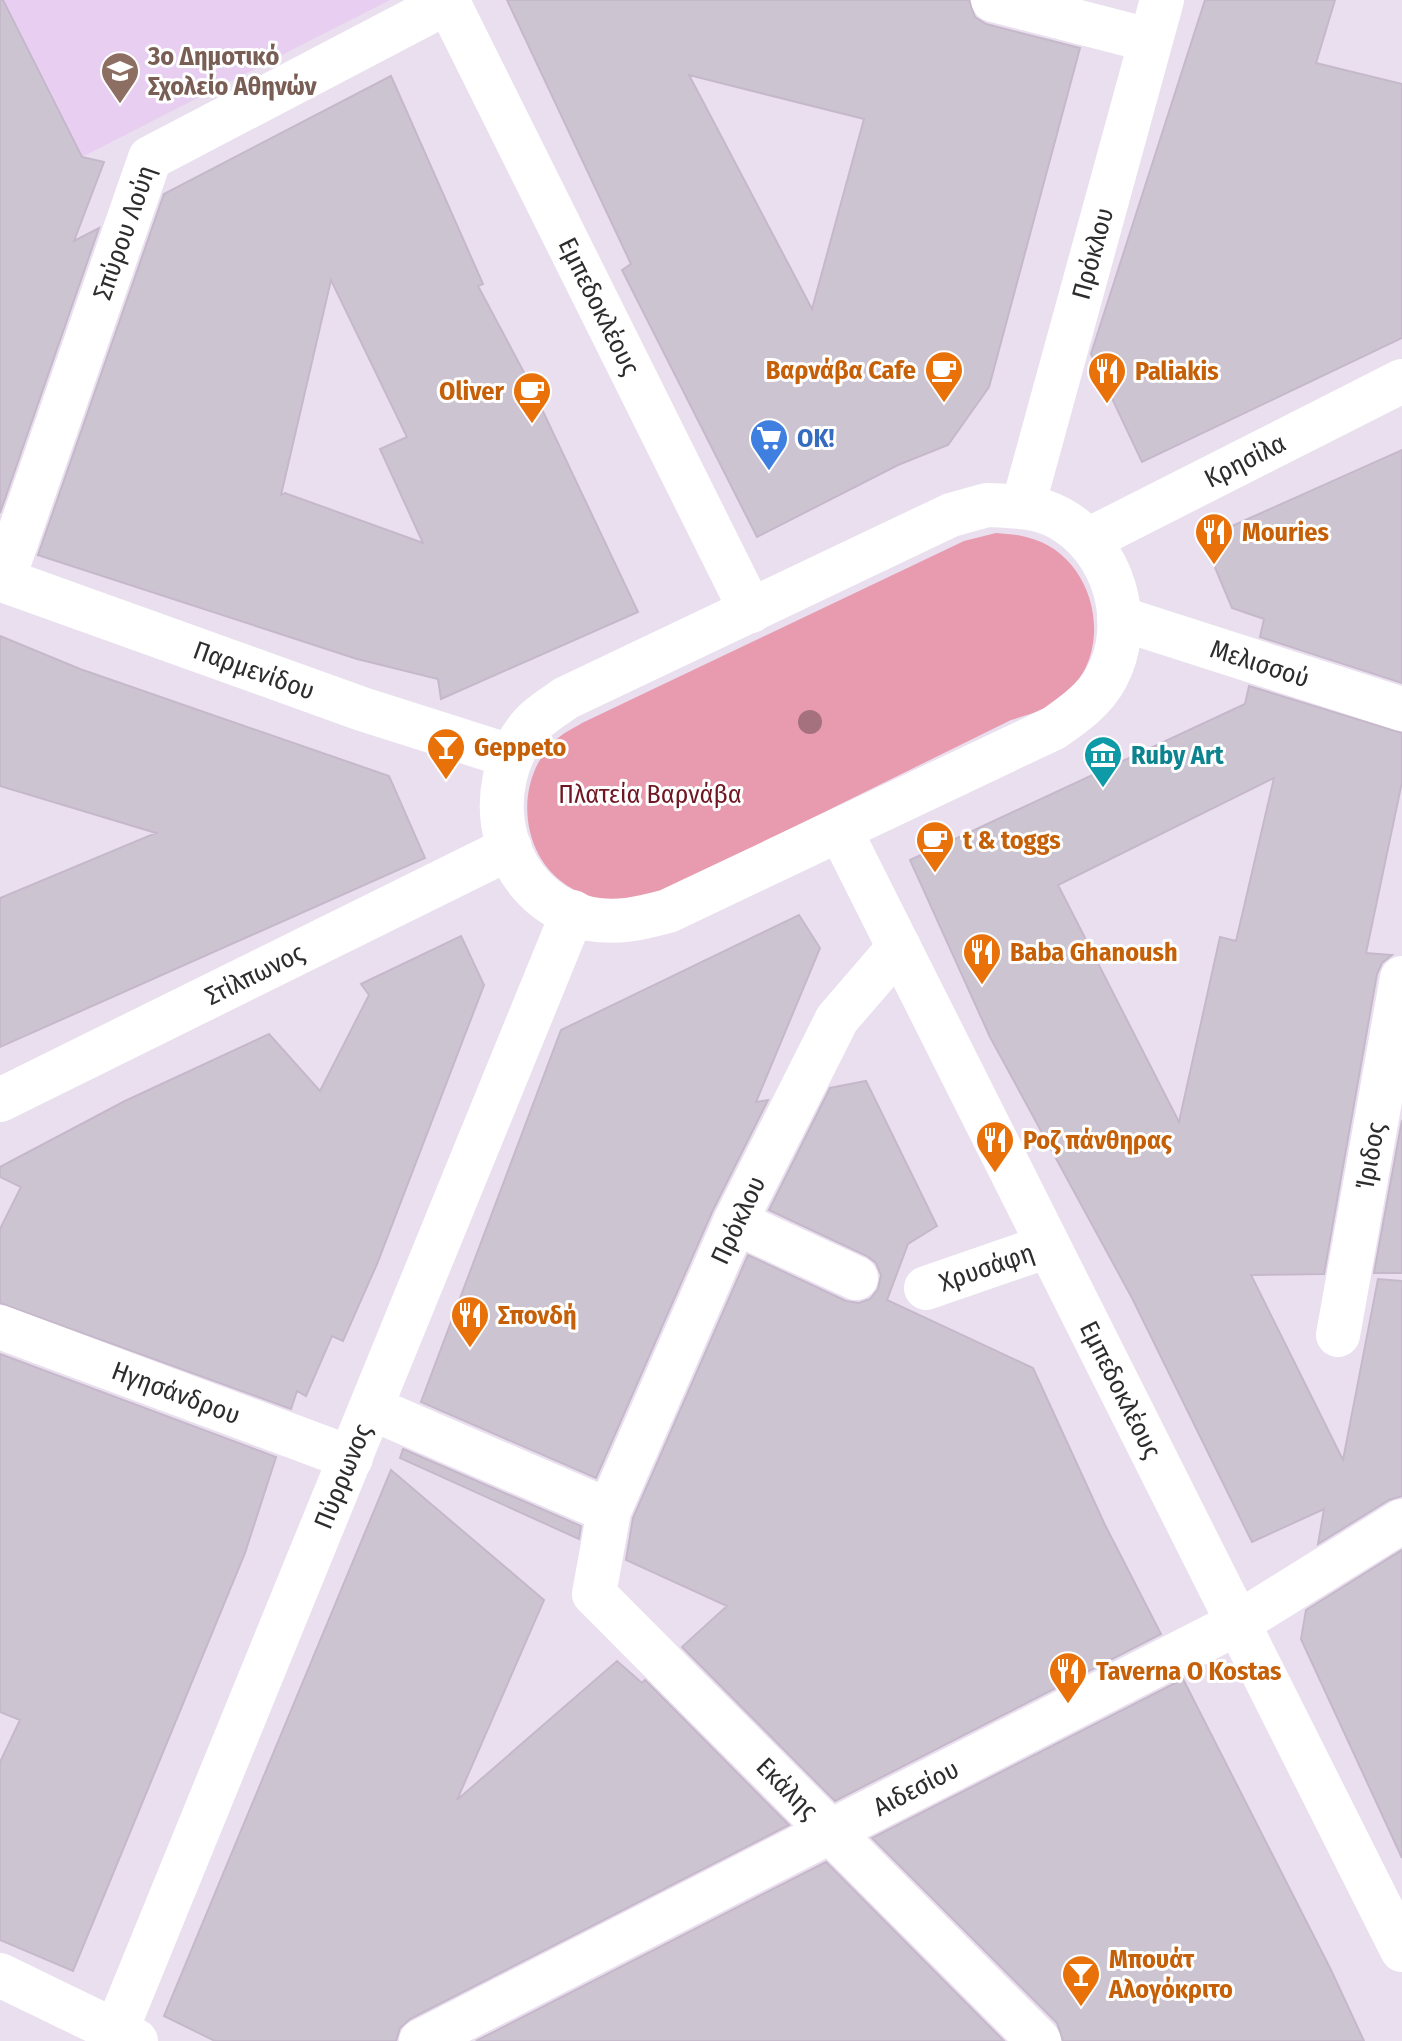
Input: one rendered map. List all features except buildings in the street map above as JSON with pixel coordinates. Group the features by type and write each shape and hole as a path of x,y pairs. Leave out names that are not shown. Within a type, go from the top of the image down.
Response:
{"street":[{"path":"993,0 1155,20"},
{"name":"Σπύρου Λούη","path":"2,579 150,158 448,1"},
{"name":"Εμπεδοκλέους","path":"448,1 751,611"},
{"name":"Πρόκλου","path":"1023,506 1155,20"},
{"name":"Κρησίλα","path":"1088,540 1402,381"},
{"path":"987,505 1023,506 1058,518 1088,540 1109,571 1120,606 1119,643 1106,678 1084,707 1054,728 668,911 629,922 588,919 551,902 522,874 504,837 500,796 510,756 533,722 566,698 951,515 987,505"},
{"name":"Παρμενίδου","path":"2,579 362,709 510,756"},
{"name":"Μελισσού","path":"1119,618 1402,709"},
{"name":"Εμπεδοκλέους","path":"840,830 1402,1950"},
{"name":"Στίλπωνος","path":"0,1100 510,848"},
{"name":"Πύρρωνος","path":"121,2038 371,1408 573,912"},
{"name":"Πρόκλου","path":"609,1511 735,1222 837,1019 899,947"},
{"name":"Ίριδος","path":"1338,1335 1394,1049 1402,978"},
{"path":"735,1222 856,1278"},
{"name":"Χρυσάφη","path":"926,1288 1048,1246"},
{"name":"Ηγησάνδρου","path":"0,1327 351,1458"},
{"path":"371,1408 609,1511"},
{"name":"Εκάλης","path":"609,1511 594,1594 1039,2041"},
{"name":"Αιδεσίου","path":"421,2041 1238,1623 1402,1521"},
{"path":"0,1975 121,2038"}],"shaded area":[{"name":"3ο Δημοτικό Σχολείο Αθηνών","path":"4,0 390,0 82,157"}],"green space":[{"name":"Πλατεία Βαρνάβα","path":"996,533 1022,536 1049,546 1068,561 1082,581 1091,604 1094,628 1091,652 1082,675 1060,699 1011,720 658,894 604,899 583,894 555,876 541,859 532,840 528,797 532,776 542,757 562,735 964,541"}],"place":[{"name":"3ο Δημοτικό Σχολείο Αθηνών","path":"120,105"},
{"name":"Βαρνάβα Cafe","path":"944,404"},
{"name":"Paliakis","path":"1107,405"},
{"name":"Oliver","path":"532,425"},
{"name":"OK!","path":"769,472"},
{"name":"Mouries","path":"1214,566"},
{"name":"Geppeto","path":"446,781"},
{"name":"Ruby Art","path":"1103,789"},
{"name":"t & toggs","path":"935,874"},
{"name":"Baba Ghanoush","path":"982,986"},
{"name":"Ροζ πάνθηρας","path":"995,1174"},
{"name":"Σπονδή","path":"470,1349"},
{"name":"Taverna O Kostas","path":"1068,1705"},
{"name":"Μπουάτ Αλογόκριτο","path":"1081,2008"}]}
